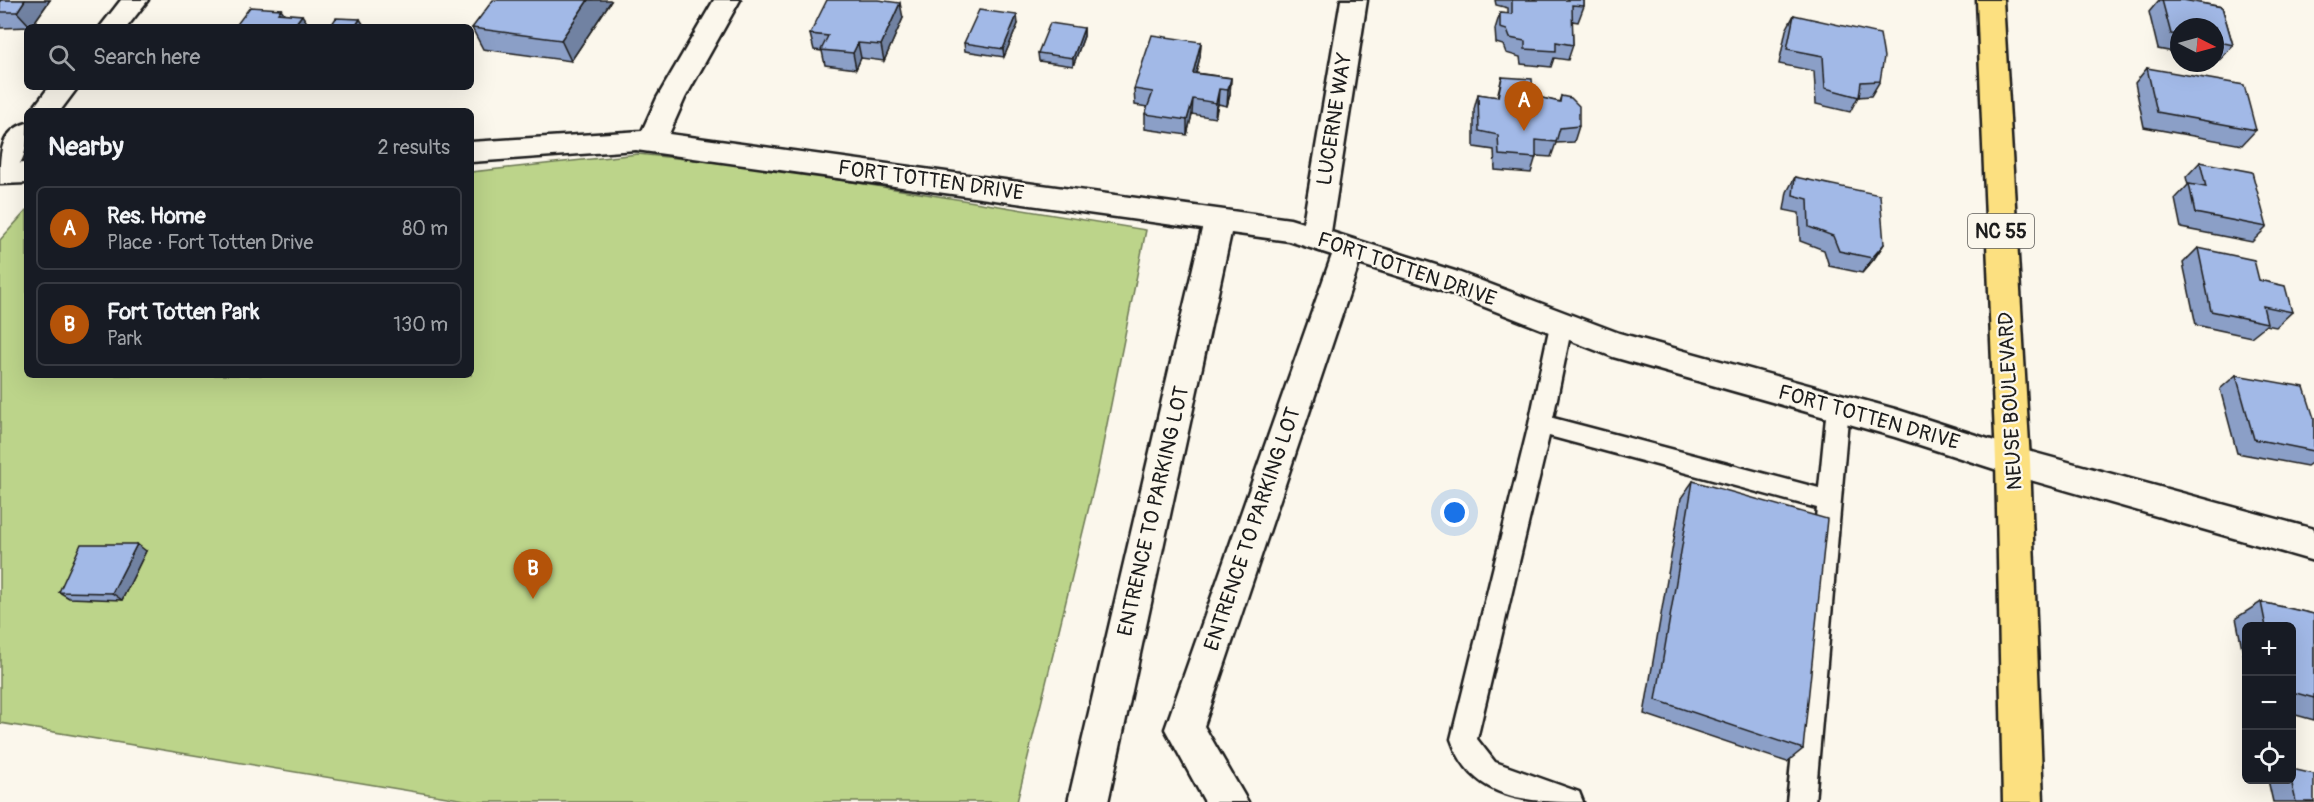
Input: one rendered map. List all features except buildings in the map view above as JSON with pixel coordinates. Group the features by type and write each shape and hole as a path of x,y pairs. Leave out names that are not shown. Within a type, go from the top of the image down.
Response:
{"main road":[{"name":"NEUSE BOULEVARD","path":"1990,0 2013,461 2023,802"}],"street":[{"path":"115,24 135,0"},
{"path":"651,142 671,98 727,0"},
{"name":"LUCERNE WAY","path":"1315,238 1354,0"},
{"path":"47,108 62,90"},
{"path":"0,166 24,137"},
{"name":"FORT TOTTEN DRIVE","path":"474,152 636,140 1290,230 1447,280 1613,344 1838,407 2013,461 2314,545"},
{"path":"0,174 24,172"},
{"name":"ENTRENCE TO PARKING LOT","path":"1088,802 1219,219"},
{"name":"ENTRENCE TO PARKING LOT","path":"1228,802 1184,729 1349,249"}],"lane":[{"path":"1562,325 1464,739 1469,753 1486,772 1569,802"},
{"path":"1801,802 1838,407"},
{"path":"1540,424 1828,501"}],"green space":[{"path":"638,154 760,167 1146,230 1097,474 1017,802 477,802 0,723 0,240 24,213 24,378 474,378 474,172"}],"place":[{"name":"Res. Home","path":"1524,131"},
{"name":"Fort Totten Park","path":"533,599"}]}
